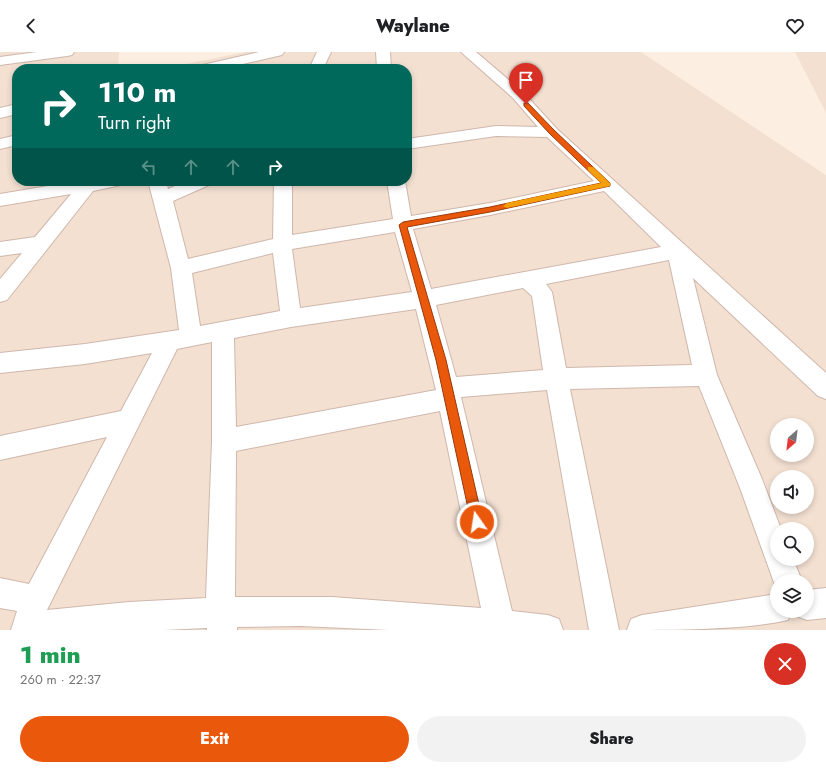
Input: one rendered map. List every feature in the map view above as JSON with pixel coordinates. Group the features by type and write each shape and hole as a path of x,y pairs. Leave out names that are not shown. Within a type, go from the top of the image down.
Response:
{"street":[{"path":"0,61 67,52"},
{"path":"225,64 277,52"},
{"path":"318,64 324,52"},
{"path":"383,52 384,64"},
{"path":"468,52 518,95 551,132 637,211 677,251 826,388"},
{"path":"0,113 12,110"},
{"path":"412,143 496,131 551,132"},
{"path":"0,144 12,141"},
{"path":"181,268 282,244 403,225 490,209 607,184"},
{"path":"0,200 75,186"},
{"path":"0,294 85,186"},
{"path":"176,186 160,189 181,268 180,339 129,421 36,600 26,629 128,616 221,621 302,611 373,614 548,630"},
{"path":"283,186 282,244 291,318"},
{"path":"397,186 403,225 425,299 448,393 500,625"},
{"path":"0,249 40,244"},
{"path":"0,363 85,354 180,339 291,318 425,299 677,251"},
{"path":"677,251 706,375 753,488 770,535"},
{"path":"526,279 542,292 556,379 604,630"},
{"path":"221,621 224,441 223,331"},
{"path":"224,441 448,393 556,379 706,375"},
{"path":"0,448 129,421"},
{"path":"0,593 36,600"},
{"path":"814,605 826,604"},
{"path":"642,630 770,610"}],"shaded area":[{"path":"0,52 119,52 118,64 12,64 12,186 412,186 412,64 186,64 245,52 641,52 826,175 826,630 0,630"},
{"path":"795,52 826,52 826,113"}],"slow traffic":[{"path":"507,206 607,184 590,169"}],"route":[{"path":"477,522 441,360 403,225 490,209 607,184 551,132 526,104"}]}
